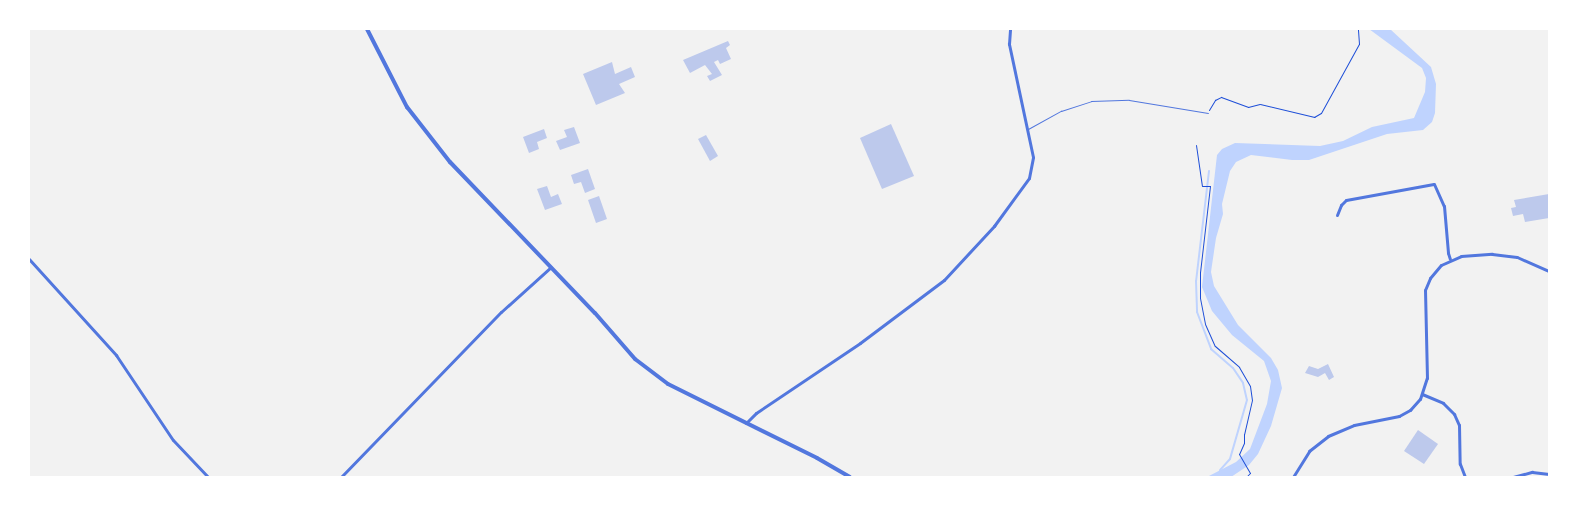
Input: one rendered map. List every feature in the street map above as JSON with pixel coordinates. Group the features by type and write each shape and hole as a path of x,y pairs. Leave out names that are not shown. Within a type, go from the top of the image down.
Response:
{"street":[{"path":"367,29 401,96 450,162 647,370 668,384 850,477"},
{"path":"746,423 756,413 854,348 944,280 994,226 1029,178 1033,157 1010,44 1010,29"},
{"path":"1337,215 1341,205 1346,200 1434,184 1444,206 1450,259"},
{"path":"1292,477 1309,451 1328,436 1354,424 1399,416 1410,410 1422,394 1427,378 1425,290 1434,273 1450,259 1468,255 1506,255 1531,261 1549,271"},
{"path":"29,260 116,355 173,440 208,477"},
{"path":"342,477 501,312 551,267"},
{"path":"1422,394 1447,406 1454,414 1458,425 1460,464 1464,477"},
{"path":"1513,477 1532,472 1549,474"}],"lane":[{"path":"1027,130 1061,111 1091,101 1129,100 1208,113"}],"path":[{"path":"1208,113 1215,100 1221,97 1248,107 1260,104 1314,117 1321,113 1360,44 1358,29"},
{"path":"1196,145 1202,186 1210,186 1200,272 1200,298 1205,324 1215,346 1239,367 1250,386 1252,400 1244,434 1244,444 1239,454 1250,473 1246,477"}],"water":[{"path":"1369,29 1390,29 1431,67 1436,84 1435,113 1432,122 1423,130 1387,134 1309,160 1251,155 1236,162 1230,171 1222,204 1223,214 1216,238 1211,272 1214,286 1238,325 1271,358 1278,370 1282,388 1271,426 1258,454 1249,465 1231,477 1207,477 1236,462 1250,449 1267,404 1271,381 1264,361 1232,335 1212,311 1202,287 1217,155 1222,149 1235,143 1320,146 1343,141 1372,127 1414,118 1425,92 1426,78 1422,68"}],"building":[{"path":"728,41 730,45 726,48 731,59 720,64 718,60 714,62 722,75 710,81 707,76 712,74 705,65 690,73 683,60"},
{"path":"612,62 615,74 631,67 635,77 619,84 625,93 596,105 583,74"},
{"path":"891,124 914,176 882,189 860,138"},
{"path":"574,127 580,143 560,150 556,141 567,137 564,130"},
{"path":"544,129 547,138 537,142 539,149 529,153 523,137"},
{"path":"706,135 718,156 710,161 698,139"},
{"path":"588,169 595,189 585,193 581,182 574,184 571,175"},
{"path":"547,186 551,197 558,194 562,204 545,210 537,189"},
{"path":"1549,194 1549,218 1525,222 1523,214 1513,216 1511,208 1516,207 1514,200"},
{"path":"599,196 607,219 596,223 588,200"},
{"path":"1328,364 1334,377 1329,380 1325,373 1318,377 1305,373 1309,366 1318,369"},
{"path":"1418,430 1438,444 1424,464 1404,451"}],"waterway":[{"path":"1209,171 1196,281 1197,312 1211,349 1233,368 1243,383 1247,400 1230,459 1220,470"}]}
